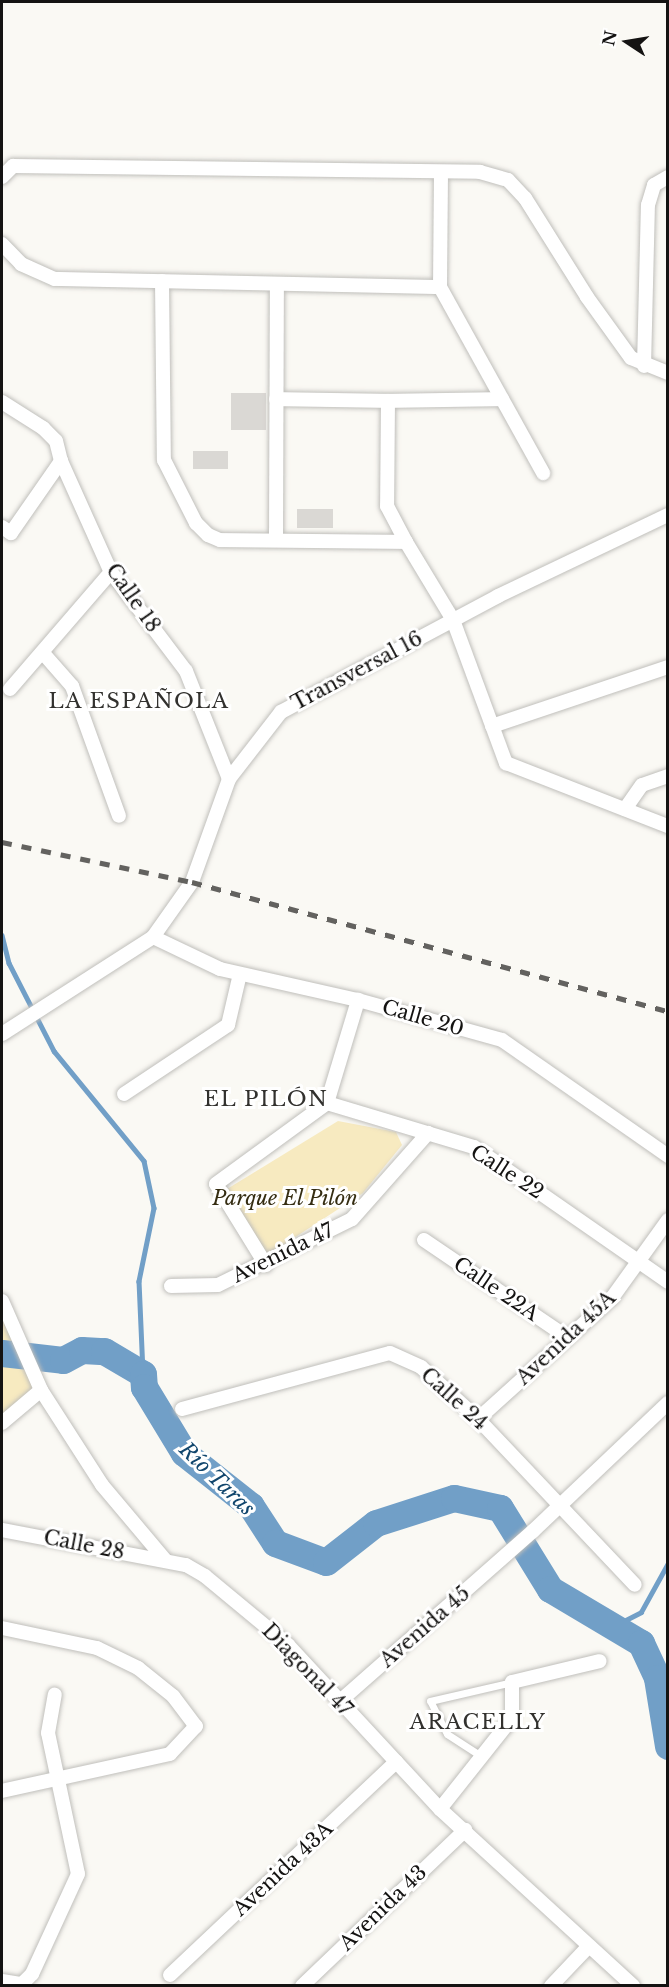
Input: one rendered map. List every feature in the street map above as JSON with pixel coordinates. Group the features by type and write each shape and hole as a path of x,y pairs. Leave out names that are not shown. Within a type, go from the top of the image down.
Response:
{"street":[{"path":"2,177 13,166 480,172 508,180 525,198 625,349 644,366 668,373"},
{"path":"441,172 440,286 543,473"},
{"path":"644,366 648,205 654,185 668,177"},
{"path":"2,244 21,264 56,279 440,286"},
{"path":"162,281 164,460 195,523 208,535 220,540 406,543"},
{"path":"276,540 277,284"},
{"path":"276,399 388,401 502,399"},
{"path":"388,401 387,506 406,543 453,620 506,763 668,826"},
{"name":"Calle 18","path":"2,402 44,428 56,441 61,461 111,572 186,671 229,779"},
{"path":"6,530 61,461"},
{"name":"Transversal 16","path":"153,937 192,882 229,779 280,712 453,620 668,515"},
{"path":"10,689 44,653 111,572"},
{"path":"44,653 72,686 119,816"},
{"path":"492,726 668,666"},
{"path":"625,809 642,785 668,776"},
{"path":"2,1034 153,937"},
{"name":"Calle 20","path":"153,937 220,969 358,1000 502,1041 668,1156"},
{"path":"124,1094 228,1025 240,974"},
{"path":"266,1265 216,1184 327,1103 358,1000"},
{"name":"Calle 22","path":"327,1103 474,1147 668,1282"},
{"name":"Avenida 47","path":"171,1286 218,1285 266,1265 352,1219 428,1133"},
{"name":"Avenida 45A","path":"478,1419 612,1298 668,1220"},
{"name":"Calle 22A","path":"424,1240 568,1338"},
{"name":"Diagonal 47","path":"2,1301 41,1390 102,1485 166,1561 205,1576 288,1645 440,1809 633,1986"},
{"name":"Calle 24","path":"182,1409 390,1353 421,1367 478,1419 561,1503 635,1585"},
{"path":"2,1423 41,1390"},
{"path":"561,1503 668,1403"},
{"name":"Avenida 45","path":"339,1702 511,1551 561,1503"},
{"name":"Calle 28","path":"2,1530 166,1561"},
{"path":"2,1628 97,1648 138,1668 173,1696 196,1726 170,1754 2,1791"},
{"path":"440,1809 512,1718 512,1682 600,1661"},
{"path":"2,1981 22,1984 32,1974 78,1874 48,1733 55,1695"},
{"name":"Avenida 43A","path":"170,1975 396,1762"},
{"name":"Avenida 43","path":"302,1986 465,1830"},
{"path":"551,1986 589,1946"}],"lane":[{"path":"481,1756 447,1734 430,1701 512,1682"}],"green space":[{"name":"Parque El Pilón","path":"338,1121 396,1132 402,1145 363,1193 268,1255 227,1189"},
{"path":"2,1310 41,1390 2,1420"}],"building":[{"path":"231,393 266,393 266,430 231,430"},
{"path":"193,451 228,451 228,469 193,469"},
{"path":"297,509 333,509 333,528 297,528"}],"waterway":[{"path":"2,935 9,963 54,1051 144,1161 154,1208 139,1281 143,1374"},
{"name":"Río Taras","path":"2,1353 63,1360 82,1350 104,1351 143,1374 144,1387 184,1453 251,1506 275,1543 326,1562 376,1523 454,1498 500,1508 550,1589 641,1643 657,1678 668,1746"},
{"path":"616,1625 641,1612 668,1563"}],"railway":[{"path":"2,842 192,882 668,1011"}],"district":[{"name":"LA ESPAÑOLA","path":"139,701"},
{"name":"EL PILÓN","path":"266,1099"},
{"name":"ARACELLY","path":"478,1722"}]}
